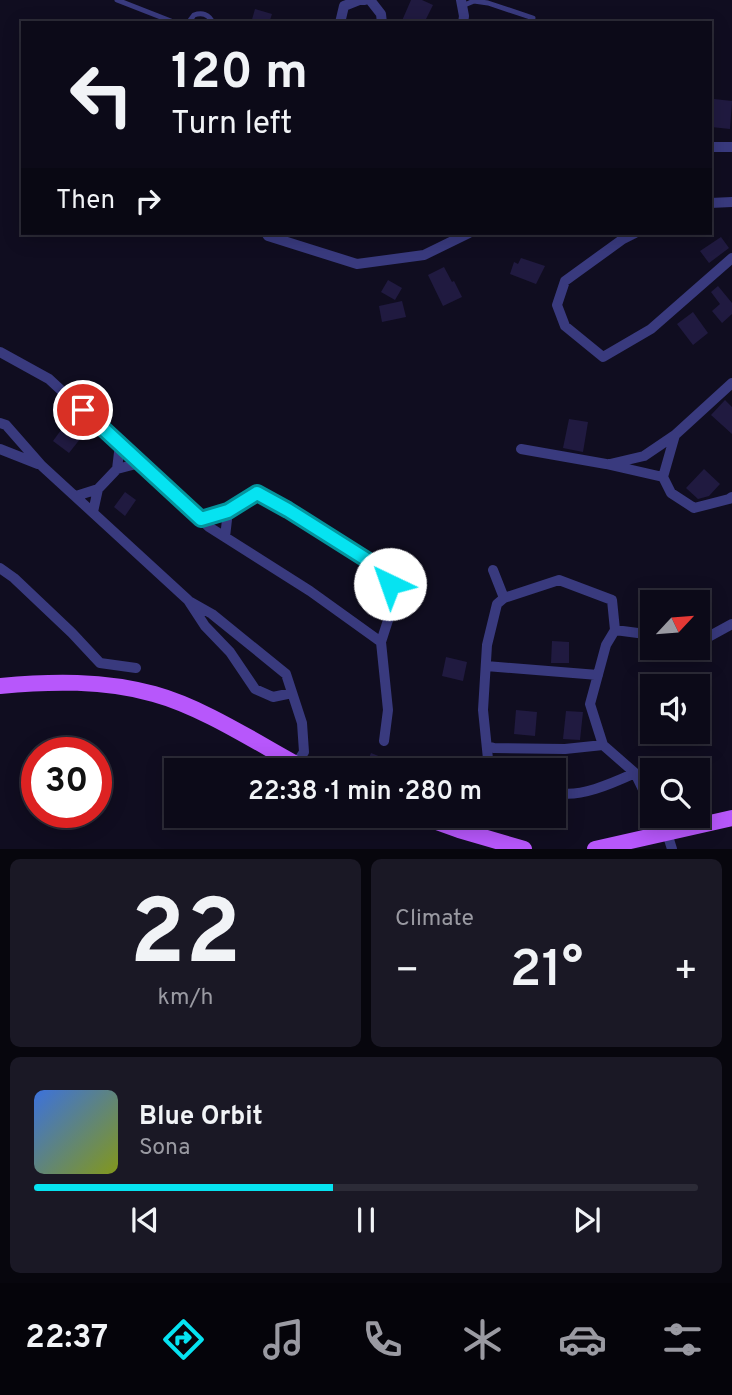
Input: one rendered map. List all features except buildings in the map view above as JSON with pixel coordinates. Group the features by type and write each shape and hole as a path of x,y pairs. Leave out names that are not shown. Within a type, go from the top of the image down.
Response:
{"main road":[{"path":"0,686 57,682 103,685 154,694 198,710 285,758"},
{"path":"595,849 670,841 732,818"},
{"path":"453,828 524,849"}],"street":[{"path":"341,21 345,6 365,0"},
{"path":"370,0 381,15 382,21"},
{"path":"461,3 463,21"},
{"path":"712,147 732,147"},
{"path":"712,203 732,202"},
{"path":"267,235 357,264 424,255 465,235"},
{"path":"631,235 565,281 557,305 565,326 603,357 651,329 732,258"},
{"path":"0,352 49,379 209,527 310,591 381,642"},
{"path":"606,464 644,456 675,435 732,383"},
{"path":"0,423 6,425 42,466 188,600 212,614 286,674 302,723 303,758"},
{"path":"675,435 663,477 671,492 694,508 732,497"},
{"path":"117,469 120,444"},
{"path":"0,449 42,466"},
{"path":"521,449 663,477"},
{"path":"76,496 98,489 117,469 140,463"},
{"path":"93,512 98,489"},
{"path":"201,519 228,511 257,493 372,563 390,584 390,614 381,642 388,710 384,741"},
{"path":"225,537 228,511"},
{"path":"0,568 63,624 100,663 136,668"},
{"path":"493,570 503,598"},
{"path":"488,758 483,710 487,645 497,604 503,598 559,580 611,600 615,630 606,645 590,704 603,746 635,774 640,784"},
{"path":"188,600 255,689 273,697 292,693"},
{"path":"710,636 732,624"},
{"path":"615,630 640,633"},
{"path":"229,652 240,637"},
{"path":"486,666 598,675"},
{"path":"487,746 565,749 603,746"},
{"path":"566,795 606,785 635,774"}],"lane":[{"path":"117,0 171,21"},
{"path":"461,3 488,3 533,18"},
{"path":"190,21 194,15 202,13 212,21"}],"route":[{"path":"83,410 201,519 228,511 257,493 372,563 390,584"}]}
